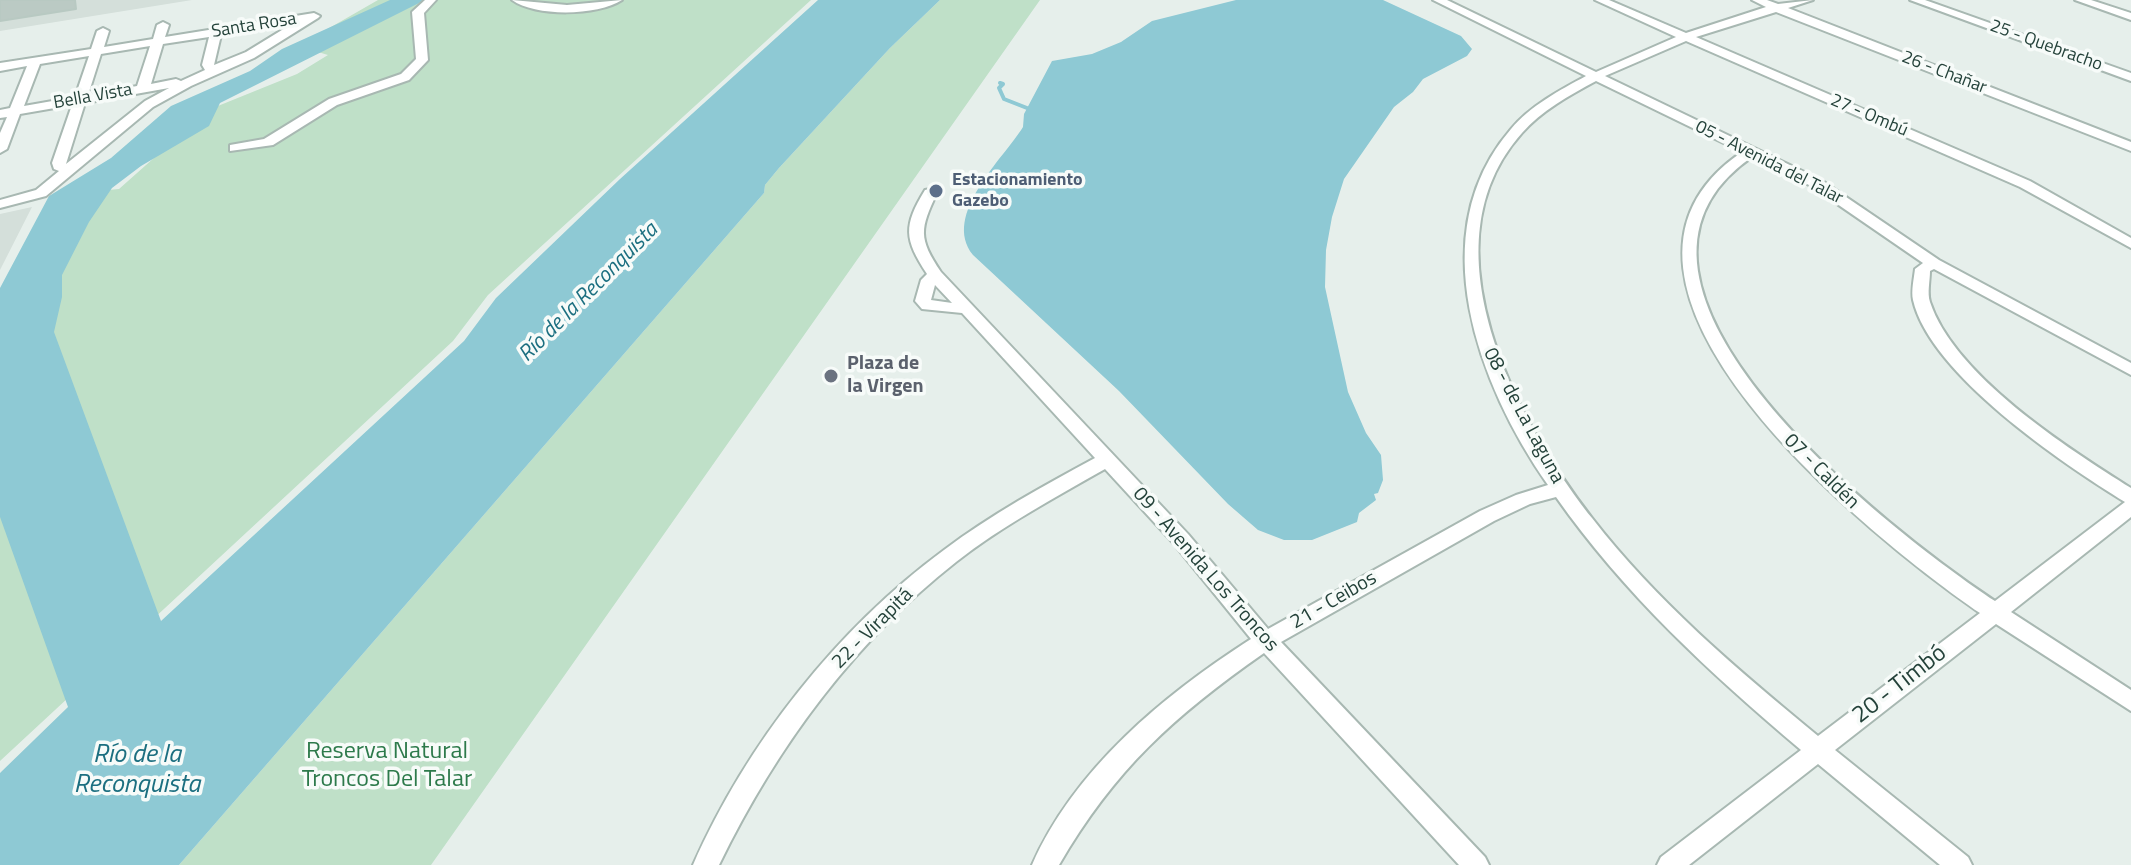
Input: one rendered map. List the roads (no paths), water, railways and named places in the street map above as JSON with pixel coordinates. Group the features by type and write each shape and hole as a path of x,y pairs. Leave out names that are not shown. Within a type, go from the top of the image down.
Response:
{"street":[{"path":"235,148 268,142 317,109 405,77 416,69 422,60 418,12 431,0"},
{"path":"517,0 552,7 580,8 617,0"},
{"name":"05 - Avenida del Talar","path":"1438,0 1826,189 1934,263 2131,370"},
{"name":"27 - Ombú","path":"1600,0 2044,193 2131,244"},
{"name":"26 - Chañar","path":"1757,0 2131,147"},
{"name":"08 - de La Laguna","path":"1808,0 1688,38 1593,77 1545,106 1506,143 1483,181 1471,229 1471,278 1482,335 1504,388 1561,489 1621,567 1754,696 1959,865"},
{"name":"25 - Quebracho","path":"1915,0 2131,77"},
{"path":"2080,0 2131,17"},
{"name":"Santa Rosa","path":"0,67 314,16 250,55 149,104 32,198 0,204"},
{"path":"143,88 163,25"},
{"path":"70,170 59,166 59,163 103,31"},
{"path":"212,71 208,65 216,32"},
{"path":"0,149 35,62"},
{"name":"Bella Vista","path":"0,114 187,83"},
{"name":"07 - Caldén","path":"1751,152 1719,175 1706,191 1691,232 1694,285 1703,316 1723,354 1777,428 1897,543 1994,612 2131,702"},
{"name":"09 - Avenida Los Troncos","path":"930,193 913,230 914,242 935,275 1181,539 1237,610 1476,865"},
{"path":"1934,263 1923,269 1920,287 1936,332 1948,350 2021,422 2054,448 2131,497"},
{"name":"22 - Virapitá","path":"706,865 747,787 796,714 838,661 885,612 993,525 1107,460"},
{"name":"21 - Ceibos","path":"1045,865 1064,827 1098,779 1154,721 1195,689 1329,602 1518,501 1561,489"},
{"name":"20 - Timbó","path":"1670,865 2131,507"}],"water":[{"name":"Río de la Reconquista","path":"390,0 439,0 423,1 220,103 209,126 141,166 112,188 89,222 62,275 62,297 54,332 161,621 464,341 496,298 620,179 818,0 940,0 890,48 779,168 765,185 764,193 179,865 0,865 0,773 68,707 0,517 0,288 49,196 111,158 171,106 250,71 282,49"},
{"path":"1236,0 1383,0 1461,36 1472,49 1467,56 1423,79 1413,92 1394,107 1344,179 1326,250 1325,287 1348,392 1366,433 1381,455 1383,480 1378,493 1374,494 1376,500 1359,513 1357,522 1312,540 1284,540 1258,530 1228,504 1119,391 973,255 965,239 965,222 970,205 990,171 1023,127 1024,114 1052,61 1092,54 1121,42 1152,21"}],"waterway":[{"path":"1000,83 1003,84 999,88 1004,99 1027,108"}],"place":[{"name":"Estacionamiento Gazebo","path":"936,191"},
{"name":"Plaza de la Virgen","path":"831,376"}],"park label":[{"name":"Reserva Natural Troncos Del Talar","path":"387,766"}]}
